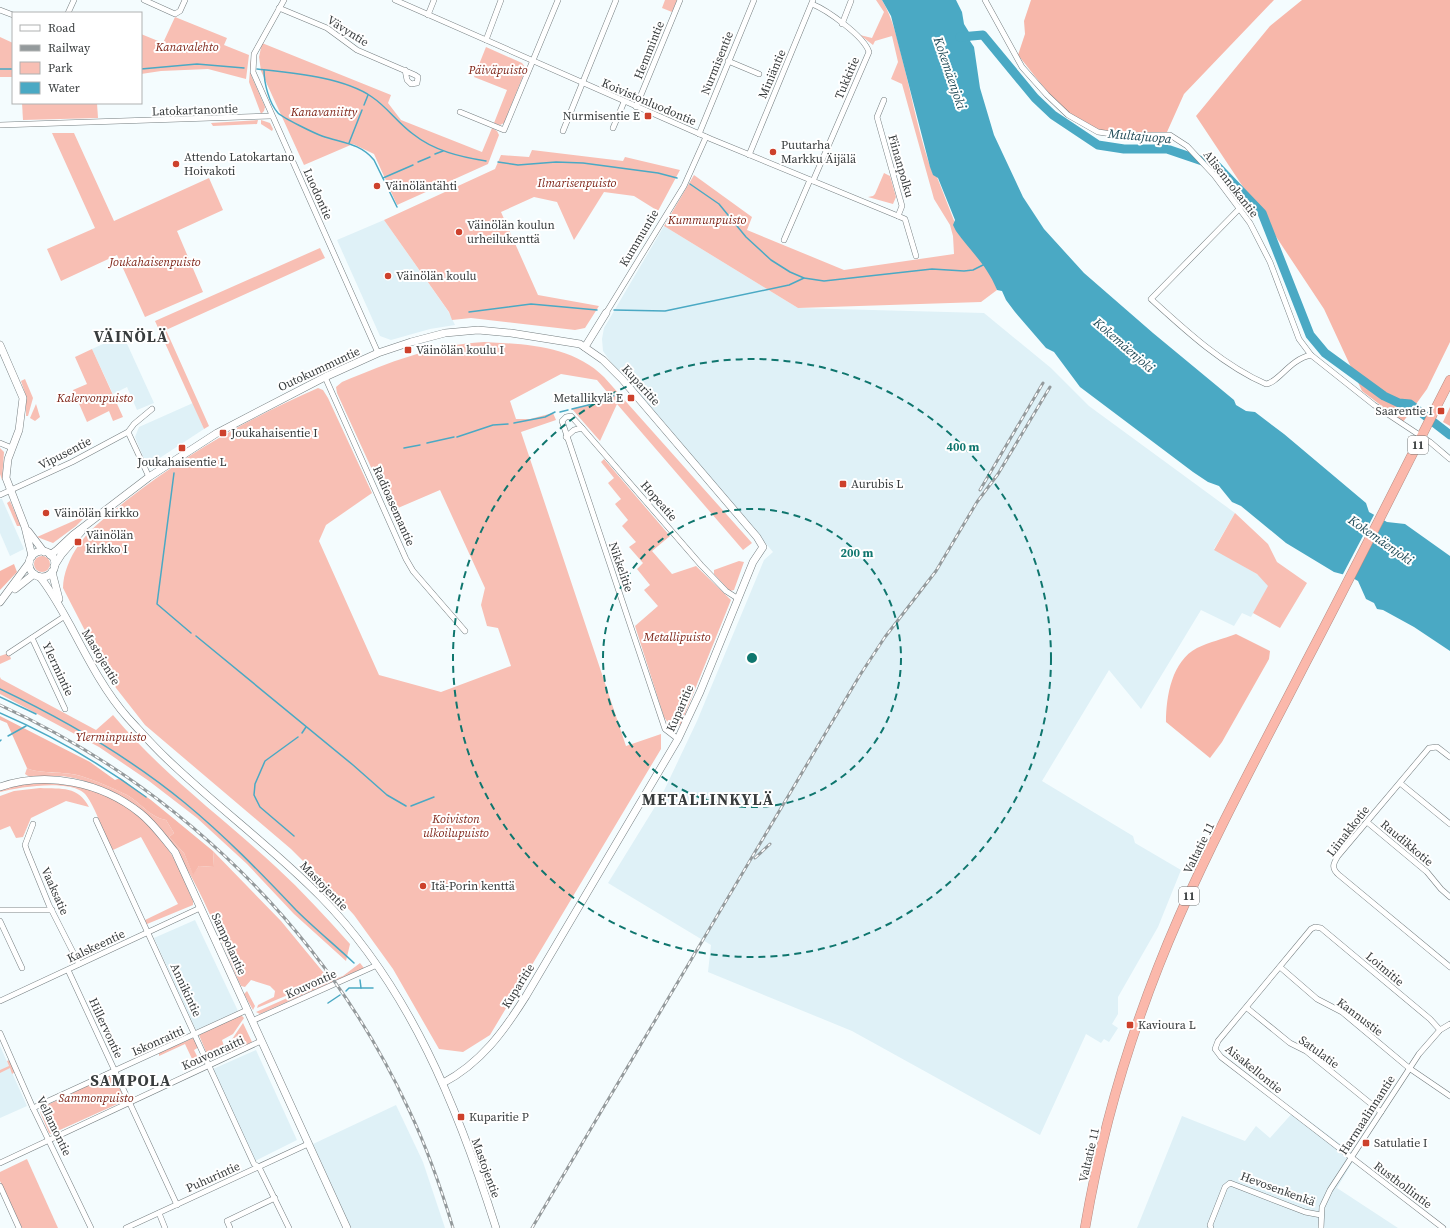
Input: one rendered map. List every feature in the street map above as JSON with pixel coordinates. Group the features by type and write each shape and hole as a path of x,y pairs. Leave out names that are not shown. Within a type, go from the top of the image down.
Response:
{"highway":[{"name":"11","path":"1422,437 1450,380"},
{"name":"Valtatie 11","path":"1085,1228 1102,1150 1123,1072 1145,1004 1179,918 1217,837 1422,437"}],"street":[{"path":"68,12 74,0"},
{"path":"144,0 175,14 180,11 185,0"},
{"name":"Luodontie","path":"284,0 257,48 253,62 256,80 378,353"},
{"name":"Koivistonluodontie","path":"396,0 582,84 898,216"},
{"path":"428,15 434,0"},
{"path":"486,40 501,0"},
{"path":"460,112 504,130 558,0"},
{"path":"563,131 616,0"},
{"name":"Hemmintie","path":"636,107 680,0"},
{"name":"Nurmisentie","path":"699,134 754,0"},
{"name":"Alisennokantie","path":"985,0 1022,67 1047,95 1068,115 1098,132 1119,135 1163,134 1178,139 1187,146 1214,175 1250,223 1270,262 1300,339 1310,355 1374,405 1422,437 1450,459"},
{"path":"842,24 851,1"},
{"name":"Tukkitie","path":"784,240 812,181 869,52 867,45 823,9 812,2"},
{"name":"Miniäntie","path":"749,155 812,2"},
{"name":"Vävyntie","path":"279,8 327,28 357,50 406,70"},
{"path":"0,10 12,15"},
{"path":"728,61 759,74"},
{"name":"Fiinanpolku","path":"884,100 877,117 902,206 898,216 905,219 916,256"},
{"path":"613,128 624,102"},
{"name":"Latokartanontie","path":"0,125 271,116"},
{"name":"Kummuntie","path":"585,347 684,186 706,137"},
{"path":"1240,208 1151,299 1227,361 1266,384 1276,379 1294,362 1304,356 1310,355"},
{"name":"Outokummuntie","path":"47,553 58,550 72,535 149,476 217,433 325,377 378,353 440,334 478,330 511,333 585,347"},
{"path":"0,345 23,398 19,430 6,467 6,478 10,493 26,527 54,560 53,570 46,576 37,576 26,579 0,602"},
{"name":"Kuparitie","path":"443,1083 453,1078 484,1053 503,1032 526,996 678,739 700,692 737,598 753,562 763,547 622,379 603,360 585,347"},
{"name":"Radioasemantie","path":"325,377 406,559 413,571 465,631"},
{"name":"Vipusentie","path":"0,495 10,493 128,432 134,424 152,409"},
{"name":"Nikkelitie","path":"582,428 571,416 566,417 562,421 566,437 665,729 678,739"},
{"path":"566,437 574,430 582,428"},
{"name":"Hopeatie","path":"582,428 701,565 726,591 737,598"},
{"path":"128,432 149,476"},
{"path":"0,443 12,448"},
{"name":"Outokummuntie","path":"53,570 61,555 92,520"},
{"path":"26,527 31,560 30,569 37,576"},
{"path":"0,602 37,553 47,553"},
{"name":"Mastojentie","path":"53,570 64,614"},
{"name":"Mastojentie","path":"37,576 64,614 94,668 126,715 166,759 275,853 322,898 353,933 392,986 420,1034 443,1083 496,1228"},
{"name":"Ylermintie","path":"8,653 32,638 64,614"},
{"name":"Ylermintie","path":"32,638 65,709"},
{"name":"Liinakkotie","path":"1450,758 1437,747 1433,746 1426,751 1335,861 1333,868 1335,872 1450,967"},
{"name":"Sampolantie","path":"0,787 36,780 64,780 90,786 115,797 140,813 171,847 347,1228"},
{"path":"1400,783 1450,824"},
{"name":"Annikintie","path":"96,820 254,1164 259,1167 289,1228"},
{"name":"Raudikkotie","path":"1367,822 1427,872 1441,889 1450,897"},
{"name":"Vaaksatie","path":"33,824 25,844 26,851 52,910 79,964"},
{"name":"Kalskeentie","path":"0,1001 200,908"},
{"path":"0,910 52,910"},
{"path":"0,922 22,968"},
{"name":"Aisakellontie","path":"1315,927 1311,929 1247,1008 1218,1041 1215,1049 1217,1053 1351,1157"},
{"name":"Loimitie","path":"1315,927 1321,928 1430,1019 1440,1030"},
{"name":"Kouvontie","path":"252,1021 377,965"},
{"name":"Kannustie","path":"1280,967 1317,999 1342,1012 1409,1068 1450,1096"},
{"name":"Hillervontie","path":"68,970 177,1205"},
{"name":"Satulatie","path":"1247,1008 1290,1043 1306,1051 1381,1112"},
{"name":"Iskonraitti","path":"33,1108 196,1035 247,1010"},
{"name":"Harmaalinnantie","path":"1321,1228 1321,1215 1325,1200 1351,1157 1409,1068 1428,1042 1440,1030 1450,1024"},
{"name":"Vellamontie","path":"0,1032 33,1108 91,1228"},
{"name":"Kouvonraitti","path":"0,1163 261,1041"},
{"name":"Puhurintie","path":"126,1228 308,1144"},
{"name":"Rusthollintie","path":"1351,1157 1443,1228"},
{"name":"Hevosenkenkä","path":"1211,1228 1210,1225 1225,1187 1230,1183 1305,1212 1321,1215"},
{"path":"0,1186 19,1228"},
{"path":"230,1228 227,1221 275,1198"},
{"path":"159,1213 166,1228"}],"shaded area":[{"path":"1031,0 1274,0 1184,94 1167,132 1132,133 1097,129 1074,117 1043,87 1018,55 1025,34 1024,21"},
{"path":"1302,0 1450,0 1450,342 1427,389 1403,422 1362,391 1324,309 1196,116 1270,26"},
{"name":"Väinölän koulu","path":"384,220 448,311 455,325 430,329 391,340 380,336 337,240"},
{"path":"664,226 798,308 984,313 1051,368 1089,406 1235,513 1214,549 1257,574 1269,586 1251,617 1242,613 1234,626 1201,610 1141,709 1109,670 1042,781 1133,836 1135,843 1181,870 1158,927 1118,997 1118,1014 1112,1024 1118,1028 1109,1042 1104,1039 1101,1043 1086,1034 1040,1135 852,1031 708,972 711,945 608,883 661,797 697,721 764,560 773,552 603,351 602,339 604,328"},
{"path":"123,335 154,403 137,410 127,387 113,394 92,349"},
{"path":"193,403 204,429 152,463 145,461 135,437 139,427"},
{"path":"1450,407 1450,426 1443,422"},
{"path":"0,499 2,499 24,549 10,556 0,533"},
{"path":"14,564 17,572 0,590 0,571"},
{"path":"1236,634 1270,651 1269,659 1222,742 1210,758 1166,722 1169,691 1176,670 1188,654 1197,648"},
{"path":"0,716 90,762 115,780 120,778 151,800 213,851 214,867 199,866 193,875 184,853 169,837 174,833 166,820 150,813 127,795 75,774 37,771 27,768 7,723 0,720"},
{"path":"195,920 238,1011 196,1030 154,938"},
{"path":"0,1046 27,1106 0,1118"},
{"path":"256,1050 297,1140 255,1161 213,1069"},
{"path":"396,1105 423,1162 445,1228 351,1228 313,1144"},
{"path":"1295,1110 1356,1156 1337,1188 1398,1228 1137,1228 1182,1116 1245,1141 1256,1126 1270,1138"}],"green space":[{"path":"665,0 677,0 672,12 662,8"},
{"name":"Kummunpuisto","path":"876,0 882,0 894,29 920,131 933,174 937,177 960,236 983,262 991,274 997,290 981,302 798,308 664,226 694,175 752,217 747,230 844,270 954,254 953,236 950,225 934,199 902,84 891,79 898,62 892,36 875,41 873,45 860,35 872,38 884,12"},
{"name":"Kanavalehto","path":"175,17 227,38 224,45 249,55 246,79 208,69 161,71 142,74 142,34 163,43"},
{"path":"0,37 12,43 12,77 0,77"},
{"name":"Kanavaniitty","path":"262,43 391,95 388,103 401,120 482,152 492,128 497,131 499,135 488,164 397,205 374,154 353,144 304,165 261,71 259,57"},
{"name":"Päiväpuisto","path":"486,47 522,63 525,67 525,71 504,123 500,125 494,123 507,90 474,77"},
{"path":"251,58 251,75 265,107 261,114 249,82"},
{"path":"22,104 97,104 98,118 23,120"},
{"path":"258,120 257,124 213,126 211,123"},
{"path":"261,120 270,123 273,129 272,131 261,124"},
{"name":"Joukahaisenpuisto","path":"52,133 74,133 114,221 209,178 223,210 177,231 203,292 145,317 117,255 61,281 47,249 95,228"},
{"name":"Ilmarisenpuisto","path":"532,150 623,161 625,157 680,170 658,211 634,196 604,192 574,240 557,202 534,197 501,212 538,295 599,306 585,328 575,330 471,318 452,320 449,312 384,220 495,169 501,155 529,157"},
{"path":"884,173 890,176 896,197 893,204 868,197 875,194"},
{"path":"320,248 325,258 166,330 209,426 204,429 155,321"},
{"name":"Koiviston ulkoilupuisto","path":"484,342 516,344 548,349 578,359 592,367 604,377 752,543 743,550 617,404 600,441 572,409 612,398 597,380 561,374 510,401 516,419 530,419 553,413 556,420 521,432 626,746 661,734 661,749 490,1035 463,1052 439,1049 393,969 354,915 326,884 291,849 145,725 116,688 63,588 64,577 72,555 83,539 94,527 127,500 149,483 195,452 243,424 318,388 323,390 328,398 372,493 326,525 319,541 379,675 441,692 511,666 498,628 487,626 481,605 485,588 440,490 391,511 337,393 336,387 342,382 394,361 447,347"},
{"name":"Kalervonpuisto","path":"92,349 123,417 113,421 109,411 87,422 73,390 87,384 75,357"},
{"path":"25,379 33,398 28,416 26,416 26,396 21,381"},
{"path":"36,404 40,417 35,421 30,418"},
{"path":"0,448 4,452 2,480 0,474"},
{"name":"Metallipuisto","path":"604,459 670,536 652,551 672,574 696,566 731,600 681,724 677,727 670,726 664,717 635,626 658,606 644,590 650,585 637,569 643,563 629,547 636,542 622,526 628,520 615,504 621,499 608,483 614,478 601,462"},
{"path":"10,501 21,526 17,526 7,503"},
{"path":"1235,513 1268,544 1277,562 1307,583 1280,628 1253,613 1268,586 1257,574 1214,550"},
{"path":"87,515 76,526 53,543 37,537"},
{"path":"39,556 45,556 50,561 48,570 45,572 39,572 34,567 34,561"},
{"path":"739,561 744,562 734,590 730,591 714,574 714,570"},
{"path":"9,653 11,659 0,664 0,656"},
{"name":"Ylerminpuisto","path":"0,677 1,679 96,730 113,715 171,775 255,848 314,904 350,944 346,961 294,914 247,864 197,818 149,781 99,747 0,694"},
{"path":"27,768 37,771 75,774 127,795 150,813 166,820 174,833 169,837 184,853 193,874 199,866 214,867 213,851 281,921 328,978 257,1008 258,1005 274,997 275,991 270,986 251,980 245,987 241,986 217,930 188,871 171,844 151,820 128,801 101,787 81,780 65,777 29,776 25,774"},
{"path":"39,782 58,783 94,791 111,798 141,817 154,830 178,866 193,901 193,905 147,924 145,920 178,904 141,837 113,850 110,848 91,803 84,793 77,789 67,786 43,785 0,792 0,790 15,785"},
{"path":"40,788 69,790 80,795 89,807 66,801 31,818 23,837 16,838 10,826 0,830 0,796 14,791"},
{"path":"360,963 364,968 260,1014 256,1012 305,990 343,976"},
{"path":"247,991 255,1006 253,1010 244,994"},
{"path":"241,1015 244,1018 233,1034 222,1040 224,1046 217,1055 209,1059 199,1035"},
{"path":"243,1023 252,1042 228,1054 226,1051 222,1054"},
{"path":"193,1038 199,1047 194,1050 200,1062 204,1060 205,1062 190,1067 194,1063 185,1044 159,1056 159,1053"},
{"path":"9,1060 15,1072 12,1074 10,1068 0,1073 0,1070 9,1066 7,1061"},
{"name":"Sammonpuisto","path":"112,1074 125,1099 124,1101 51,1134 49,1133 40,1112 41,1108"},
{"path":"27,1159 58,1228 22,1228 0,1181 0,1172"}],"water":[{"name":"Kokemäenjoki","path":"882,0 956,0 962,12 964,24 972,37 970,41 974,47 980,88 994,135 1023,197 1044,229 1084,273 1153,333 1234,400 1236,405 1246,411 1255,412 1284,434 1366,503 1369,512 1387,522 1405,524 1450,556 1450,651 1414,627 1383,610 1377,609 1374,603 1366,599 1358,581 1349,576 1334,572 1286,543 1241,506 1232,502 1219,486 1208,482 1193,472 1080,387 1054,352 1046,348 1015,312 1006,300 1002,291 997,290 984,266 956,231 953,225 955,220 938,178 933,175 930,167 891,16"}],"pier":[{"path":"1375,513 1385,519 1353,580 1342,576"}],"waterway":[{"name":"Multajuopa","path":"960,37 983,35 1035,98 1053,115 1098,145 1124,149 1167,149 1217,166 1262,213 1310,335 1325,353 1384,396 1399,403 1410,404 1450,435"},
{"path":"142,69 197,64 244,68"},
{"path":"0,69 12,69"},
{"path":"257,69 286,72 332,80 360,90 383,105 408,130 421,140 439,149 457,155 486,161"},
{"path":"264,70 268,93 272,104 278,113 312,132 350,144 369,154 374,160 397,207"},
{"path":"364,105 368,95"},
{"path":"349,143 362,110"},
{"path":"435,154 443,151"},
{"path":"418,162 430,157"},
{"path":"498,162 518,165 556,162 583,163 658,173 677,178"},
{"path":"383,178 413,165"},
{"path":"690,184 719,204 746,237 771,260 790,272 804,278 824,281 932,269 964,271 973,270 985,264"},
{"path":"614,310 665,311 789,285 804,278"},
{"path":"469,312 531,304 597,310"},
{"path":"572,409 609,400 617,393"},
{"path":"560,412 568,410"},
{"path":"514,423 545,417 555,412"},
{"path":"457,437 493,425 508,424"},
{"path":"427,443 454,437"},
{"path":"404,448 420,445"},
{"path":"174,473 157,604 191,633"},
{"path":"196,636 353,765 387,795 406,806"},
{"path":"0,689 48,713 96,740 164,786 228,841 303,917 354,963"},
{"path":"0,697 36,714"},
{"path":"0,713 75,751 146,797"},
{"path":"8,736 26,726"},
{"path":"302,733 306,727"},
{"path":"294,836 260,807 254,795 255,784 265,761 298,737"},
{"path":"411,806 434,797"},
{"path":"346,991 349,988 361,988 360,980"},
{"path":"361,988 373,988"},
{"path":"328,1003 340,995"}],"railway":[{"path":"980,490 1043,383"},
{"path":"532,1228 860,675 885,637 936,571 977,502 998,474 1050,387"},
{"path":"0,705 66,739 128,778 186,822 240,871 290,925 335,983 375,1045 409,1110 428,1153 453,1228"},
{"path":"755,858 770,844"}],"place":[{"name":"Nurmisentie E","path":"648,116"},
{"name":"Puutarha Markku Äijälä","path":"773,152"},
{"name":"Attendo Latokartano Hoivakoti","path":"176,164"},
{"name":"Väinöläntähti","path":"377,186"},
{"name":"Väinölän koulun urheilukenttä","path":"459,232"},
{"name":"Väinölän koulu","path":"388,276"},
{"name":"Väinölän koulu I","path":"408,350"},
{"name":"Metallikylä E","path":"631,398"},
{"name":"Saarentie I","path":"1441,411"},
{"name":"Joukahaisentie I","path":"223,433"},
{"name":"Joukahaisentie L","path":"182,448"},
{"name":"Aurubis L","path":"843,484"},
{"name":"Väinölän kirkko","path":"46,513"},
{"name":"Väinölän kirkko I","path":"78,542"},
{"name":"Itä-Porin kenttä","path":"423,886"},
{"name":"Kavioura L","path":"1130,1025"},
{"name":"Kuparitie P","path":"461,1117"},
{"name":"Satulatie I","path":"1366,1143"}],"district":[{"name":"VÄINÖLÄ","path":"131,336"},
{"name":"METALLINKYLÄ","path":"708,799"},
{"name":"SAMPOLA","path":"131,1080"}]}
